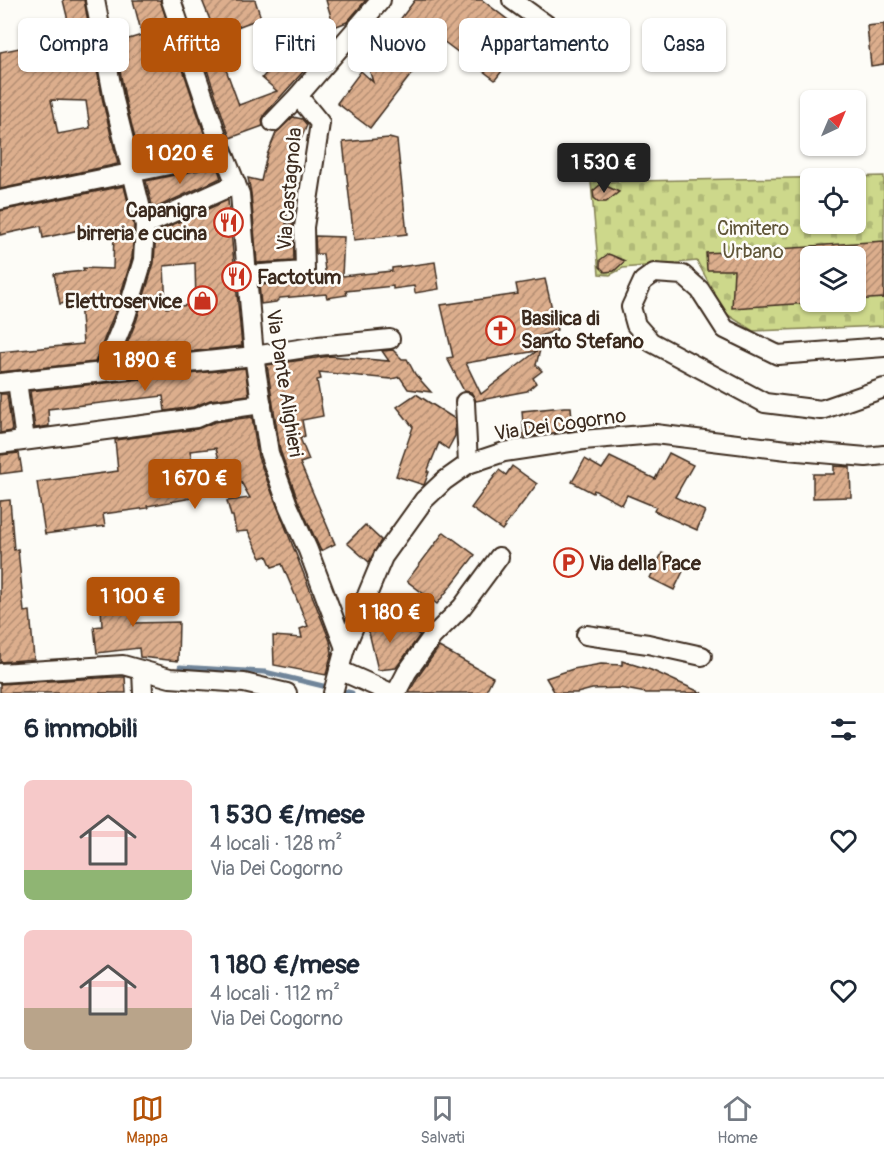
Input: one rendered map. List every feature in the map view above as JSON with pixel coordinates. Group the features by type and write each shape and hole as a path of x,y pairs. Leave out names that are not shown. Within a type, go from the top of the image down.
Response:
{"street":[{"path":"95,0 114,100 145,225 143,260 126,316 103,372"},
{"name":"Via Dante Alighieri","path":"171,0 240,194 254,356 269,453 345,648"},
{"name":"Via Castagnola","path":"273,122 381,0"},
{"path":"512,0 537,18"},
{"name":"Via Castagnola","path":"247,276 305,271 304,227 320,123 298,96"},
{"path":"0,200 212,156 223,151"},
{"path":"145,225 236,184"},
{"path":"884,347 778,354 725,329 700,291 683,275 654,273 643,281 631,307 636,325 651,342 765,403 821,410 884,388"},
{"path":"25,440 9,382 390,339"},
{"path":"465,402 468,464"},
{"path":"0,444 196,418 212,411 262,404"},
{"name":"Via Dei Cogorno","path":"336,680 345,648 383,556 424,500 444,481 468,464 504,452 583,440 655,434 787,450 866,457 884,455"},
{"path":"336,680 394,693 432,638 462,607 499,557"},
{"path":"586,635 648,644 702,656"},
{"path":"0,673 123,665 170,678 243,683 286,693"},
{"path":"142,671 143,693"}],"green space":[{"name":"Cimitero Urbano","path":"866,176 884,176 884,326 753,331 725,313 697,261 623,268 610,275 599,274 591,182 800,178 800,234 866,234"}],"building":[{"path":"63,0 84,0 87,18 67,18"},
{"path":"133,0 160,0 166,18 141,18 141,31"},
{"path":"202,0 255,0 261,18 253,18 253,21 241,26 241,18 209,18"},
{"path":"326,0 366,0 348,18 347,22 336,26 336,18 331,18"},
{"path":"415,0 482,0 506,18 459,18 459,53 447,44 447,18 401,18"},
{"path":"884,24 884,64 871,66 867,26"},
{"path":"141,35 141,72 184,72 208,145 140,159 120,72 129,72 129,39"},
{"path":"18,48 18,72 97,72 118,164 0,189 0,52","holes":["51,100 86,101 90,128 58,134"]},
{"path":"208,72 227,72 239,105 277,91 262,78 267,72 303,72 265,114 262,120 263,126 230,138"},
{"path":"360,72 373,82 370,72 413,72 370,128 337,103"},
{"path":"484,72 501,72 495,80"},
{"path":"293,117 302,119 307,125 293,157 286,224 293,224 294,261 257,263 248,178 261,181 267,155 276,133"},
{"path":"389,138 397,140 407,234 354,240 343,142"},
{"path":"217,166 221,178 153,209 146,181"},
{"path":"600,185 619,192 606,202 599,202 594,198 593,191"},
{"path":"124,186 134,226 132,258 115,312 95,362 0,372 0,352 83,344 80,300 60,304 54,274 84,271 83,268 113,269 114,230 81,239 79,230 43,238 41,226 0,235 0,211"},
{"path":"228,200 242,346 121,359 137,319 154,263 156,232","holes":["195,263 196,304 166,308 164,266"]},
{"path":"315,236 344,237 342,276 392,271 392,268 435,262 439,289 415,293 414,286 393,289 393,286 346,291 347,295 327,298 326,294 280,298 276,302 261,304 259,285 326,279 323,254 316,254"},
{"path":"884,241 884,298 866,299 866,246 812,246"},
{"path":"800,248 800,304 732,308 734,270 707,270 706,253"},
{"path":"608,254 625,261 614,271 605,272 600,267 600,260"},
{"name":"Basilica di Santo Stefano","path":"545,279 557,330 540,336 540,350 536,365 542,371 533,378 536,383 527,391 476,401 471,392 464,391 447,358 453,357 441,305 518,294 516,284","holes":["537,351 481,394 466,363"]},
{"path":"393,350 402,359 407,359 415,374 431,392 408,389 400,377 391,379 319,372 321,379 317,380 323,416 302,420 305,436 300,438 309,460 300,463 335,544 321,551 298,501 280,450 267,365 330,356 389,361 382,351"},
{"path":"245,368 249,395 210,400 193,407 165,411 163,396 48,409 49,426 35,428 30,391"},
{"path":"0,394 7,394 12,431 0,433"},
{"path":"416,394 455,419 455,436 448,449 439,443 424,485 396,476 413,427 397,407"},
{"path":"571,407 573,430 524,437 522,411"},
{"path":"252,417 258,457 330,641 332,652 326,675 274,665 273,636 302,638 300,629 308,626 282,564 272,567 267,556 261,558 248,531 236,532 227,501 250,498 232,466 221,467 216,448 190,451 198,497 147,506 148,508 103,514 105,526 45,534 37,482 118,471 115,440 197,429 215,422"},
{"path":"19,453 22,471 0,474 0,455"},
{"path":"669,453 693,465 675,497 705,511 697,530 654,511 656,507 627,495 622,505 594,490 593,493 572,482 585,459 602,469 610,457 655,479"},
{"path":"512,466 537,484 502,530 471,508 499,470 506,475"},
{"path":"834,466 850,467 851,497 813,498 813,474 834,474"},
{"path":"10,500 14,550 18,549 24,612 30,611 34,659 0,662 0,501"},
{"path":"365,525 381,540 369,562 347,543"},
{"path":"444,532 475,555 437,604 407,581"},
{"path":"662,553 686,565 674,590 650,578"},
{"path":"131,585 133,623 179,622 178,661 140,657 139,648 97,653 94,627 102,626 100,587"},
{"path":"369,621 402,631 407,627 420,635 396,668 378,670 367,624"},
{"path":"439,647 493,677 485,693 409,693"},
{"path":"622,661 651,670 702,693 646,693 620,688 555,693 546,678 573,669 601,664 622,665"},
{"path":"125,677 126,693 0,693 0,684"}],"waterway":[{"path":"180,667 265,672 352,693"}],"place":[{"name":"Capanigra birreria e cucina","path":"228,222"},
{"name":"Factotum","path":"236,277"},
{"name":"Elettroservice","path":"203,301"},
{"name":"Basilica di Santo Stefano","path":"500,330"},
{"name":"Via della Pace","path":"568,563"}]}
